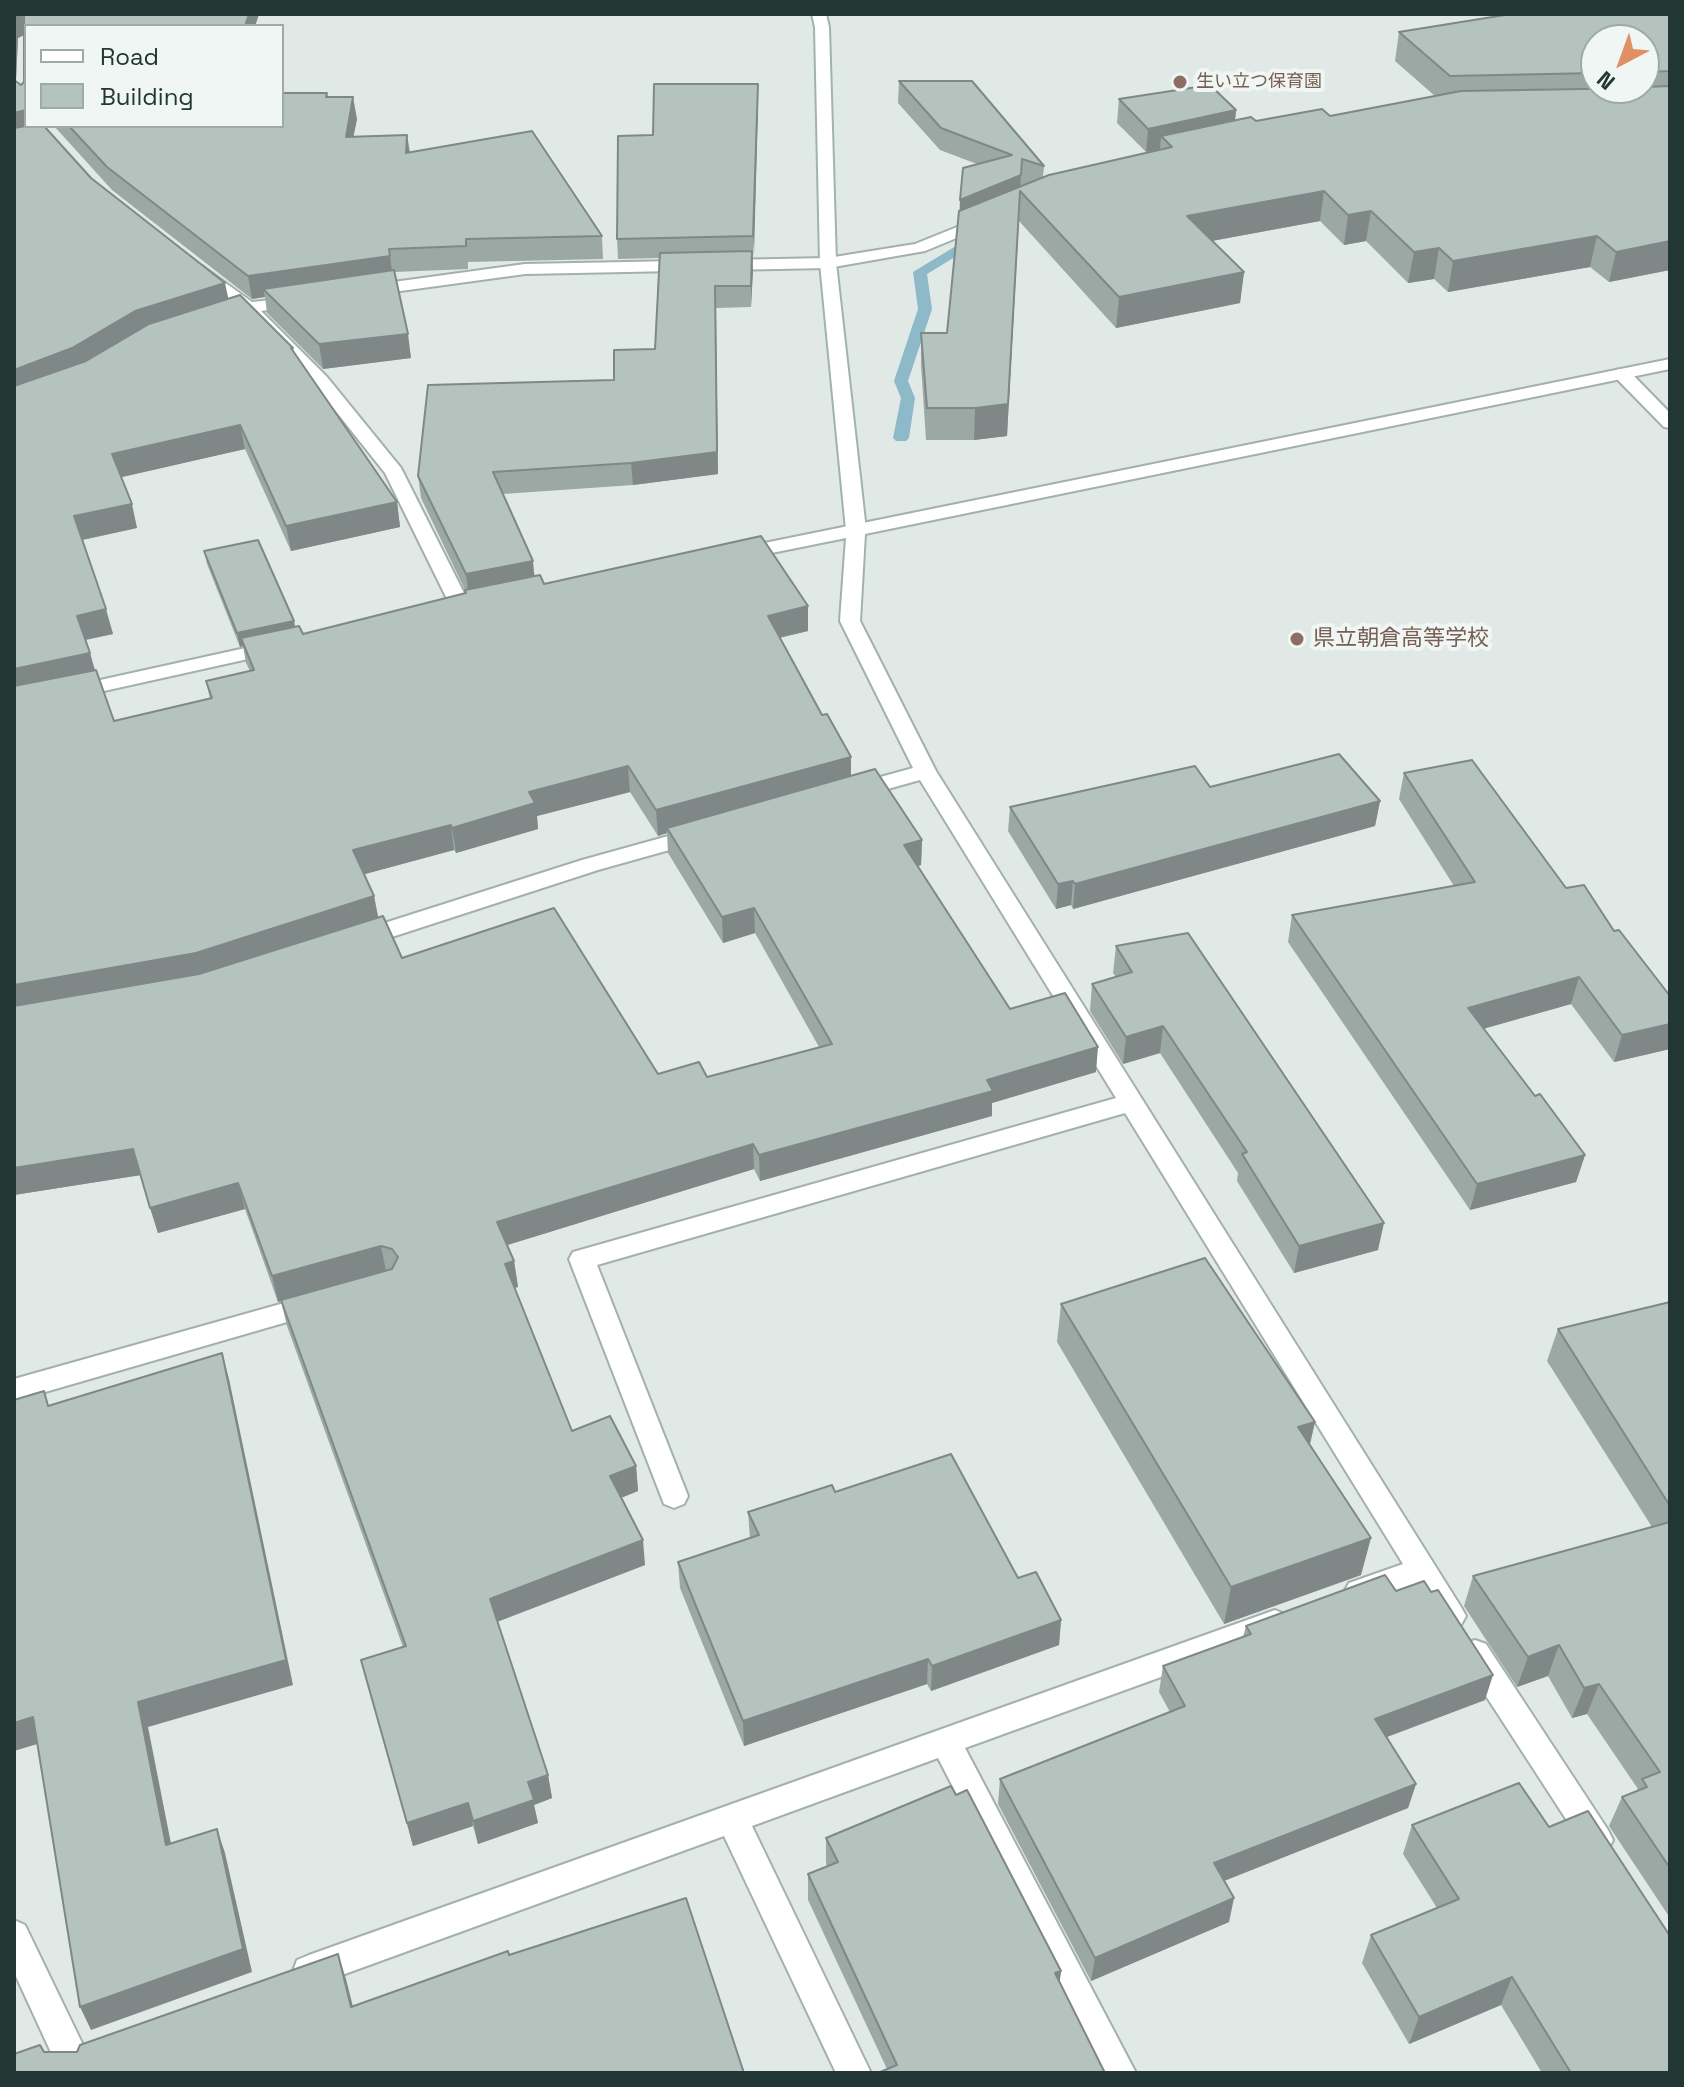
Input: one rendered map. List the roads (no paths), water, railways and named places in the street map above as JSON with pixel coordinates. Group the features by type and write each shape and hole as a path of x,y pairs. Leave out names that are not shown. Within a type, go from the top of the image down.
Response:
{"street":[{"path":"819,14 822,27 828,263 856,530 850,621 925,771 1420,1570 1610,1859"},
{"path":"341,295 525,269 828,263 919,248 1006,212"},
{"path":"188,261 248,308 321,381 394,472 461,608"},
{"path":"208,321 248,308 310,299"},
{"path":"721,557 1670,364"},
{"path":"1622,374 1670,423"},
{"path":"14,705 292,644"},
{"path":"834,797 925,771"},
{"path":"338,946 590,865 712,831"},
{"path":"674,1496 582,1259 1131,1102"},
{"path":"14,1390 342,1297"},
{"path":"1332,1602 1420,1570"},
{"path":"281,1981 1302,1613"},
{"path":"946,1742 1119,2073"},
{"path":"732,1819 854,2073"},
{"path":"14,1936 82,2059"}],"waterway":[{"path":"901,438 908,398 901,381 925,309 920,272 979,238"}],"place":[{"name":"生い立つ保育園","path":"1180,82"},
{"name":"県立朝倉高等学校","path":"1297,639"}]}
